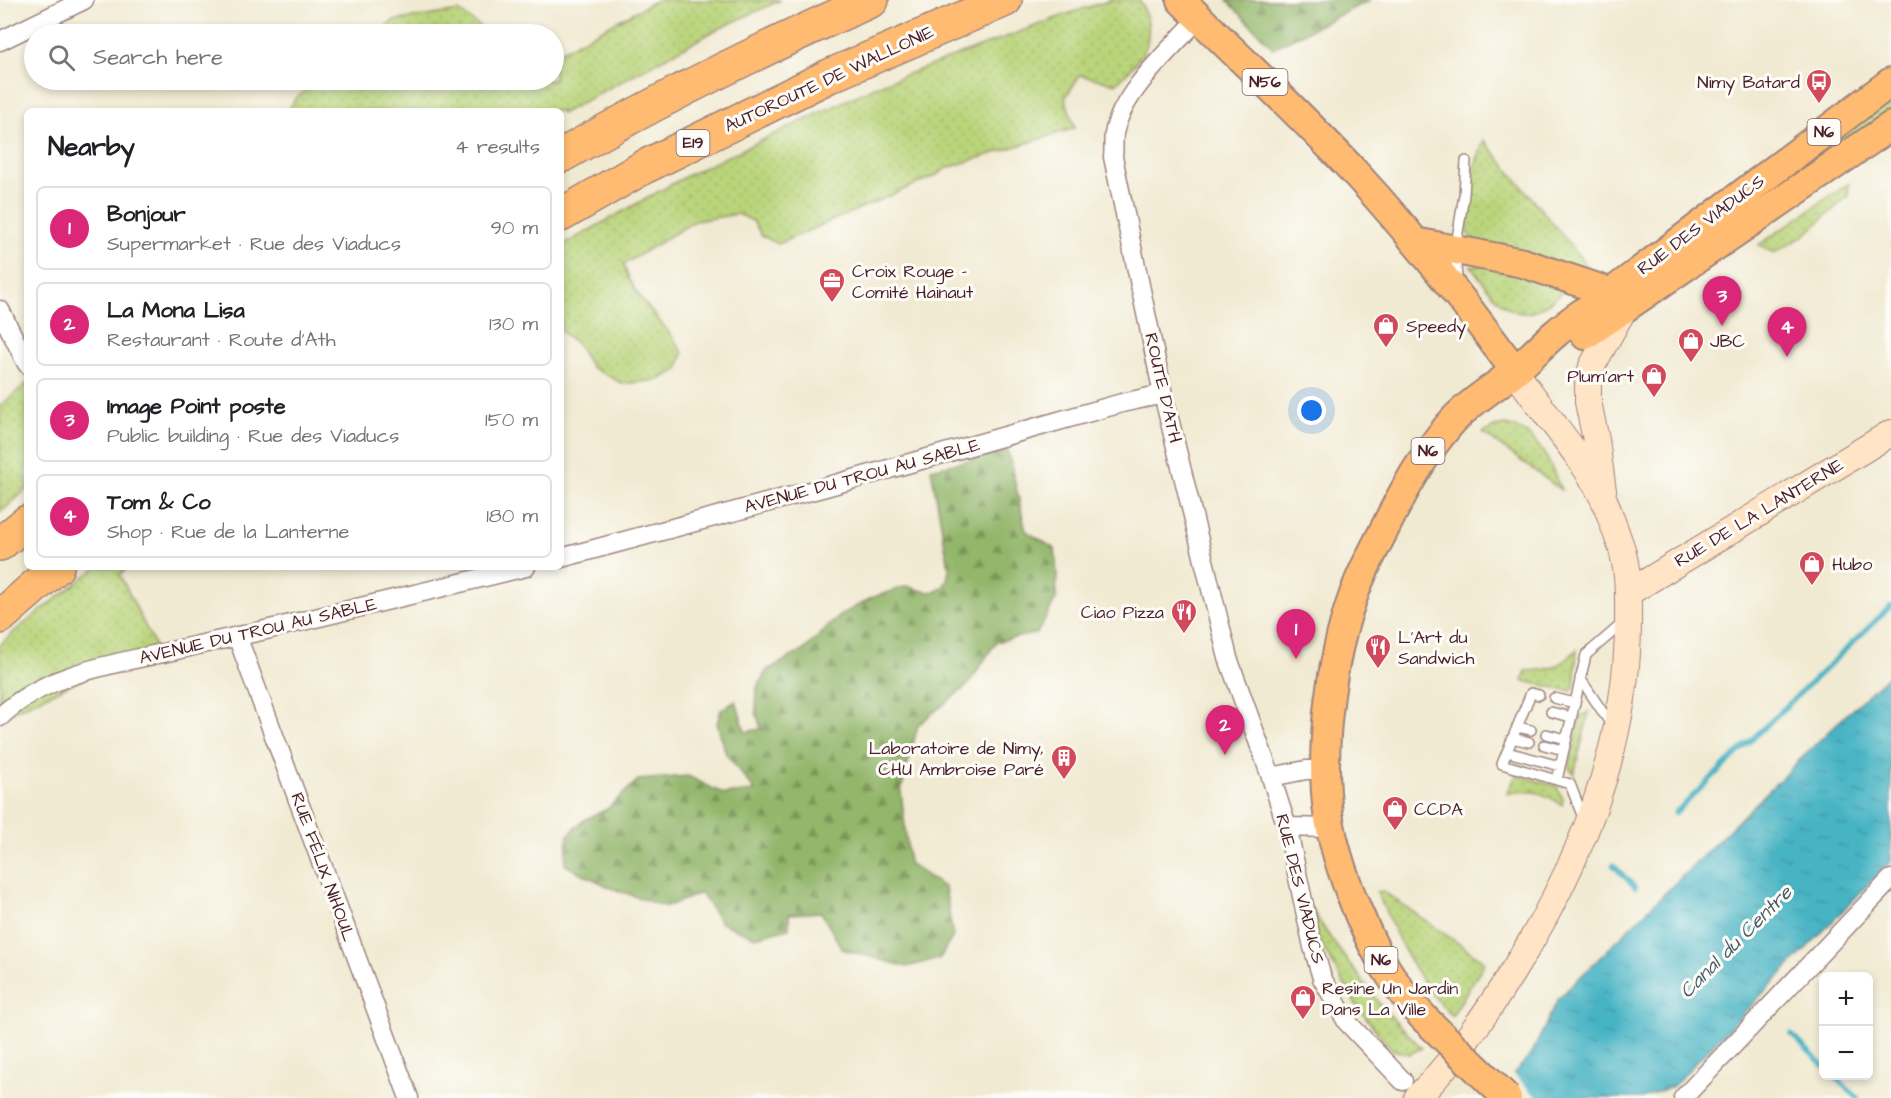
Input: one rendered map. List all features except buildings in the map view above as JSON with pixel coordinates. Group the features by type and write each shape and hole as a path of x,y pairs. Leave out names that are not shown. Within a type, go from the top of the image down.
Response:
{"highway":[{"path":"564,154 621,121 872,0"},
{"name":"AUTOROUTE DE WALLONIE","path":"564,213 644,167 829,76 1005,0"},
{"path":"0,544 24,524"},
{"path":"0,616 54,570"}],"main road":[{"name":"ROUTE D'ATH","path":"1190,9 1359,177 1458,293 1515,371"},
{"name":"RUE DES VIADUCS","path":"1618,301 1891,82"},
{"name":"RUE DES VIADUCS","path":"1507,1098 1405,998 1374,946 1350,892 1331,828 1326,794 1326,770 1330,704 1338,652 1356,590 1408,484 1430,447 1461,412 1515,371 1554,335 1618,301 1891,126"},
{"path":"1415,242 1522,263 1618,301 1592,366 1588,383 1588,402 1605,503"},
{"path":"1410,1090 1442,1071 1488,1010 1537,933 1587,828 1616,732 1623,692 1628,643 1628,593 1623,554 1605,503 1579,458 1533,399 1515,371"},
{"name":"RUE DE LA LANTERNE","path":"1628,593 1891,433"}],"street":[{"path":"35,24 84,0"},
{"name":"ROUTE D'ATH","path":"1190,9 1137,86 1121,115 1114,133 1113,157 1163,394 1228,658 1271,777"},
{"path":"0,41 24,29"},
{"path":"0,310 24,358"},
{"name":"AVENUE DU TROU AU SABLE","path":"564,557 829,486 1122,403 1163,394"},
{"name":"AVENUE DU TROU AU SABLE","path":"0,717 48,684 77,674 513,570"},
{"name":"RUE FÉLIX NIHOUL","path":"237,636 409,1098"},
{"path":"1271,777 1306,770 1326,770"},
{"name":"RUE DES VIADUCS","path":"1271,777 1287,827 1312,947 1322,978 1347,1022 1410,1090"},
{"path":"1287,827 1331,828"},
{"path":"1683,1098 1891,879"}],"lane":[{"path":"1458,293 1455,251 1464,195 1466,161"},
{"path":"1557,780 1586,655 1628,619"},
{"path":"1580,678 1616,732"},
{"path":"1539,695 1531,693 1502,764 1570,784 1587,828"},
{"path":"1554,698 1575,703"},
{"path":"1526,707 1536,709"},
{"path":"1551,712 1572,717"},
{"path":"1517,727 1531,730"},
{"path":"1546,734 1566,739"},
{"path":"1512,738 1529,742"},
{"path":"1544,745 1564,750"},
{"path":"1507,752 1560,766"}],"green space":[{"path":"657,0 781,0 716,30 564,112 564,108 290,108 295,99 306,90 564,90 564,50"},
{"path":"1111,0 1139,0 1146,13 1148,27 1145,49 1133,67 1116,84 1080,75 1065,98 1075,128 947,168 935,176 778,244 762,236 753,221 738,214 695,221 624,264 628,277 642,300 683,353 678,370 658,380 623,384 591,367 577,344 564,333 564,244 690,174 879,85 1067,14"},
{"path":"1227,0 1370,0 1273,48"},
{"path":"459,11 477,24 389,24 393,21"},
{"path":"1891,95 1891,115 1864,135 1758,199"},
{"path":"1484,140 1591,270 1583,275 1472,245 1467,230 1467,221 1472,174"},
{"path":"1849,183 1848,196 1804,236 1774,253 1759,245"},
{"path":"1494,264 1568,288 1537,310 1522,313 1513,311 1497,299 1471,266"},
{"path":"24,386 24,492 0,513 0,406"},
{"path":"1505,425 1516,428 1534,440 1547,459 1561,490 1483,433 1494,427"},
{"path":"1008,451 1026,531 1055,549 1056,599 1037,633 996,642 968,685 918,725 901,791 909,863 945,888 953,936 940,958 907,967 842,949 821,912 789,914 789,928 755,937 721,923 701,893 666,907 611,888 565,865 568,835 584,820 607,809 638,780 688,776 724,794 755,791 726,754 717,723 721,710 736,701 745,732 761,729 756,712 757,687 767,670 804,650 839,616 873,597 907,586 929,592 941,589 948,577 949,568 931,469"},
{"path":"93,570 125,570 120,575 159,654 117,663 0,717 0,645"},
{"path":"1577,650 1574,687 1571,691 1523,681 1526,671 1554,667"},
{"path":"1589,712 1574,774 1569,767 1580,716"},
{"path":"1516,775 1556,786 1563,799 1562,805 1536,792 1507,794"},
{"path":"1383,891 1485,962 1452,1016 1428,989 1408,958 1377,892"},
{"path":"1307,902 1331,939 1382,1007 1422,1048 1409,1054 1393,1050 1383,1040 1355,1003 1311,926"}],"water":[{"name":"Canal du Centre","path":"1891,673 1891,861 1673,1086 1642,1098 1491,1098 1531,1055 1558,999 1833,727"}],"pier":[{"path":"1511,1072 1538,1098 1488,1098"}],"waterway":[{"path":"1675,813 1891,606"},
{"path":"1613,865 1635,887"},
{"path":"1791,1034 1819,1061"},
{"path":"1838,1080 1858,1098"}],"place":[{"name":"Nimy Batard","path":"1819,105"},
{"name":"Croix Rouge - Comité Hainaut","path":"832,304"},
{"name":"Image Point poste","path":"1722,326"},
{"name":"Speedy","path":"1386,349"},
{"name":"Tom & Co","path":"1787,357"},
{"name":"JBC","path":"1691,364"},
{"name":"Plum'art","path":"1654,399"},
{"name":"Hubo","path":"1812,587"},
{"name":"Ciao Pizza","path":"1184,635"},
{"name":"Bonjour","path":"1296,659"},
{"name":"L'Art du Sandwich","path":"1378,670"},
{"name":"La Mona Lisa","path":"1225,755"},
{"name":"Laboratoire de Nimy, CHU Ambroise Paré","path":"1064,781"},
{"name":"CCDA","path":"1395,832"},
{"name":"Resine Un Jardin Dans La Ville","path":"1303,1021"}]}
